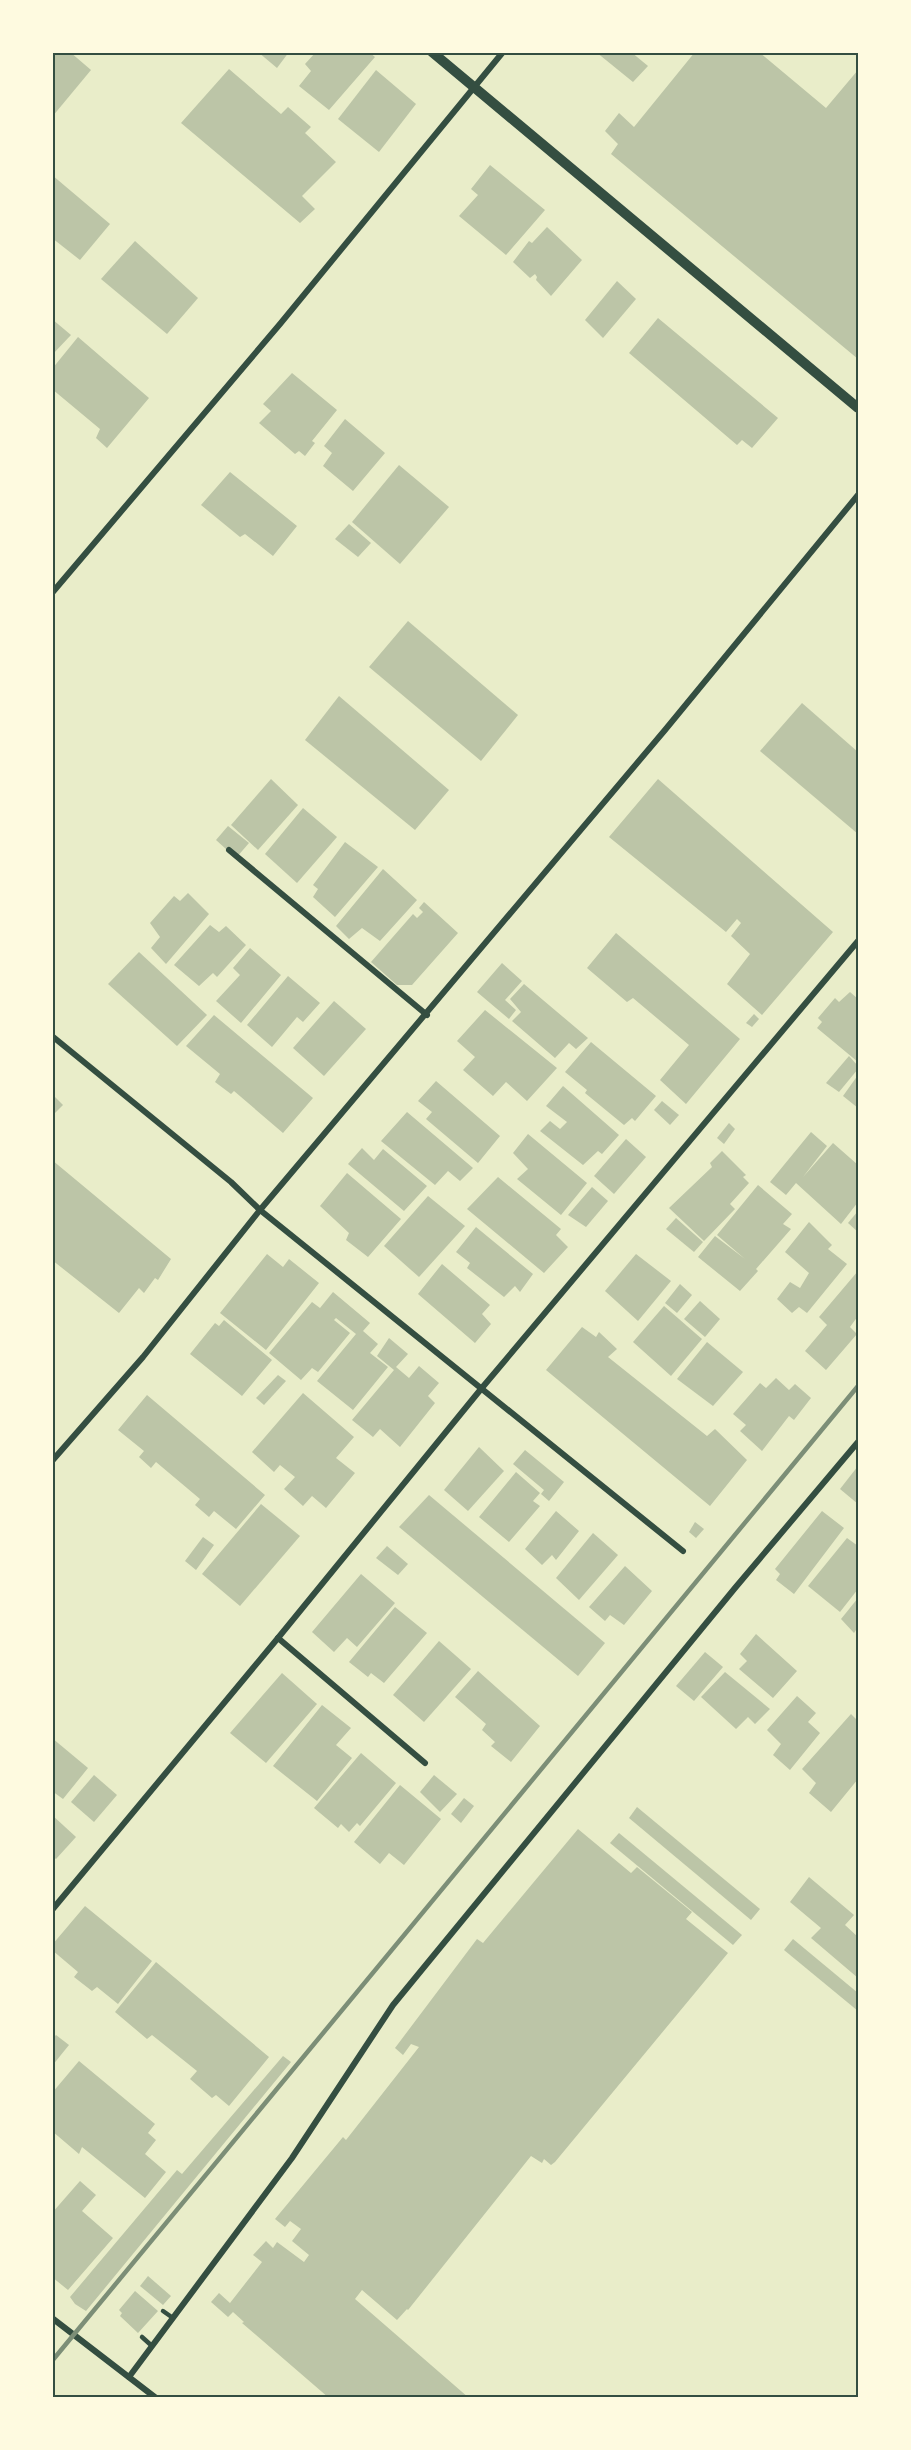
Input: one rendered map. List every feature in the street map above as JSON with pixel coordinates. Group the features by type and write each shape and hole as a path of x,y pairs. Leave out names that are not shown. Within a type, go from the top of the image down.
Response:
{"street":[{"path":"432,52 858,408"},
{"path":"52,593 280,324 503,52"},
{"path":"52,1461 143,1357 261,1210 427,1015 858,495"},
{"path":"229,850 427,1015"},
{"path":"52,1910 481,1389 858,941"},
{"path":"52,1036 231,1182 261,1210 683,1551"},
{"path":"129,2377 292,2158 393,2005 735,1588 858,1442"},
{"path":"278,1638 425,1763"},
{"path":"52,2318 156,2397"}],"lane":[{"path":"163,2311 173,2318"},
{"path":"142,2337 152,2346"}],"building":[{"path":"52,52 70,52 91,70 52,117"},
{"path":"258,52 289,52 277,68"},
{"path":"316,52 369,52 375,57 329,110 299,86 311,71 305,64"},
{"path":"596,52 631,52 648,66 633,82"},
{"path":"695,52 759,52 826,108 858,70 858,359 611,154 618,144 605,131 619,113 634,127"},
{"path":"229,69 281,114 288,107 311,127 305,133 336,162 302,196 315,209 300,223 181,123"},
{"path":"376,70 416,104 379,152 338,119"},
{"path":"490,165 545,210 506,255 459,216 478,195 471,189"},
{"path":"52,175 110,224 80,260 52,238"},
{"path":"547,227 582,260 551,296 536,280 535,274 530,278 513,262 529,241 532,243"},
{"path":"135,241 198,298 167,334 101,279"},
{"path":"617,281 636,299 603,338 585,320"},
{"path":"658,318 778,418 752,448 742,440 737,445 629,353"},
{"path":"52,319 71,335 52,355"},
{"path":"78,337 149,398 107,448 96,438 100,429 52,389 52,369"},
{"path":"292,373 337,410 312,441 315,443 305,456 299,451 295,454 259,423 271,411 263,404"},
{"path":"345,419 385,453 353,491 323,466 332,453 324,446"},
{"path":"399,465 449,507 400,564 352,522"},
{"path":"230,472 297,526 273,556 245,534 240,537 201,505"},
{"path":"349,524 371,543 358,557 335,539"},
{"path":"408,621 518,715 481,761 369,667"},
{"path":"339,696 449,790 415,830 305,740"},
{"path":"802,703 858,752 858,834 760,751"},
{"path":"271,779 298,805 258,850 231,825"},
{"path":"658,779 833,932 762,1015 727,984 750,954 731,936 741,923 737,919 726,932 609,837"},
{"path":"303,808 337,837 297,883 265,854"},
{"path":"228,826 249,843 236,858 216,840"},
{"path":"345,842 378,867 335,917 313,897 318,889 313,885"},
{"path":"383,869 417,900 380,941 362,928 349,939 336,926"},
{"path":"188,893 209,914 166,964 151,948 160,937 150,923 174,896 180,901"},
{"path":"424,902 458,933 412,985 397,985 371,962 413,914 417,918 423,912 419,908"},
{"path":"210,925 219,932 226,926 246,945 217,977 213,973 199,986 174,965"},
{"path":"616,933 740,1039 686,1104 660,1080 689,1045 633,998 627,1002 587,968"},
{"path":"250,948 281,975 241,1023 216,1001 240,975 233,968"},
{"path":"139,952 207,1015 177,1046 108,984"},
{"path":"502,963 522,981 505,1000 516,1010 509,1019 477,992"},
{"path":"288,976 320,1003 303,1022 297,1017 272,1047 247,1025"},
{"path":"524,984 588,1038 576,1049 569,1043 555,1058 512,1021 521,1012 510,999"},
{"path":"850,992 858,999 858,1062 817,1028 822,1022 818,1018 835,998 839,1002"},
{"path":"334,1001 366,1029 324,1076 293,1048"},
{"path":"485,1010 557,1068 527,1101 506,1082 493,1096 463,1070 475,1057 457,1041"},
{"path":"754,1014 759,1019 752,1027 746,1023"},
{"path":"214,1015 313,1098 283,1133 234,1091 231,1094 215,1082 220,1074 186,1046"},
{"path":"591,1042 656,1096 635,1121 632,1118 624,1125 585,1093 587,1090 565,1072"},
{"path":"849,1056 858,1069 839,1092 826,1083"},
{"path":"858,1075 858,1108 843,1096"},
{"path":"436,1081 500,1136 478,1163 426,1119 432,1112 418,1101"},
{"path":"563,1086 619,1135 602,1154 598,1151 583,1165 540,1131 550,1121 560,1129 567,1122 546,1106"},
{"path":"52,1094 63,1105 52,1116"},
{"path":"662,1101 679,1115 670,1125 654,1110"},
{"path":"407,1112 473,1168 460,1181 448,1171 435,1185 381,1141"},
{"path":"729,1123 735,1129 724,1144 717,1138"},
{"path":"811,1132 827,1146 803,1177 833,1143 858,1165 858,1202 841,1224 796,1183 786,1195 770,1182"},
{"path":"528,1134 587,1183 561,1215 517,1179 528,1169 513,1153"},
{"path":"626,1139 646,1157 614,1194 594,1176"},
{"path":"362,1148 374,1160 383,1149 427,1186 404,1211 348,1164"},
{"path":"722,1151 746,1175 743,1177 749,1183 730,1204 735,1209 704,1241 669,1208 712,1167 710,1163"},
{"path":"52,1160 171,1259 158,1280 155,1278 144,1293 139,1288 119,1313 52,1260"},
{"path":"347,1173 401,1219 368,1257 346,1240 349,1233 320,1206"},
{"path":"498,1177 561,1229 556,1235 568,1247 544,1273 467,1209"},
{"path":"758,1185 792,1214 783,1224 791,1229 740,1291 698,1257 715,1236 745,1259 717,1235"},
{"path":"592,1187 608,1201 586,1227 568,1215"},
{"path":"428,1196 465,1226 419,1277 384,1246"},
{"path":"858,1211 858,1232 848,1223"},
{"path":"676,1218 703,1242 694,1252 666,1229"},
{"path":"809,1222 832,1245 828,1249 847,1264 807,1313 799,1307 792,1313 777,1299 790,1282 800,1288 809,1273 785,1252"},
{"path":"476,1227 533,1274 520,1292 515,1286 504,1297 467,1268 470,1263 456,1252"},
{"path":"267,1254 283,1267 289,1259 319,1283 266,1350 220,1313"},
{"path":"636,1254 671,1281 638,1321 605,1291"},
{"path":"442,1264 490,1305 482,1314 491,1324 475,1343 418,1294"},
{"path":"858,1271 858,1316 850,1327 857,1334 826,1370 805,1351 827,1325 819,1317"},
{"path":"680,1284 692,1295 677,1313 665,1303"},
{"path":"333,1292 370,1323 363,1331 378,1344 370,1353 388,1367 353,1410 317,1381 356,1334 336,1318 334,1320 350,1333 318,1372 312,1368 301,1380 269,1353 312,1302 320,1308"},
{"path":"700,1301 720,1319 705,1337 684,1319"},
{"path":"664,1306 702,1339 671,1376 633,1342"},
{"path":"224,1320 272,1360 242,1396 190,1354 215,1323 219,1326"},
{"path":"582,1327 596,1337 599,1332 617,1349 608,1357 707,1436 715,1429 747,1460 710,1506 546,1370"},
{"path":"389,1338 408,1354 396,1367 409,1378 419,1366 439,1383 428,1396 435,1403 400,1447 380,1429 373,1437 352,1420 394,1370 377,1356"},
{"path":"707,1342 743,1372 713,1406 677,1379"},
{"path":"278,1375 286,1381 264,1405 256,1398"},
{"path":"776,1378 789,1390 795,1384 811,1398 794,1420 789,1416 762,1451 740,1431 746,1425 733,1414 760,1383 766,1388"},
{"path":"303,1393 354,1437 336,1458 355,1473 326,1508 312,1496 303,1506 284,1489 295,1477 280,1465 274,1472 252,1452"},
{"path":"147,1395 265,1495 236,1529 214,1511 209,1517 195,1505 200,1499 156,1462 151,1468 139,1457 144,1451 118,1430"},
{"path":"479,1447 504,1471 468,1511 444,1490"},
{"path":"525,1450 564,1482 549,1501 541,1494 544,1490 513,1464"},
{"path":"858,1466 858,1504 840,1489"},
{"path":"516,1472 540,1493 533,1501 540,1506 509,1542 479,1517"},
{"path":"429,1495 605,1643 578,1676 399,1527"},
{"path":"261,1504 300,1536 240,1606 202,1574"},
{"path":"556,1511 579,1531 556,1560 552,1555 542,1565 525,1549"},
{"path":"822,1511 844,1528 794,1594 776,1580 780,1574 775,1569"},
{"path":"695,1522 704,1529 696,1538 689,1532"},
{"path":"593,1533 618,1555 579,1600 556,1578"},
{"path":"203,1537 214,1545 196,1570 185,1561"},
{"path":"847,1538 858,1546 858,1589 840,1612 808,1586"},
{"path":"387,1546 408,1564 398,1575 376,1558"},
{"path":"625,1566 652,1591 624,1625 610,1615 605,1621 589,1607"},
{"path":"361,1574 395,1603 357,1647 347,1638 334,1652 312,1632"},
{"path":"858,1598 858,1627 854,1633 841,1619"},
{"path":"395,1607 427,1633 384,1683 371,1673 368,1677 349,1662"},
{"path":"756,1634 797,1671 773,1698 739,1669 747,1661 740,1654"},
{"path":"439,1641 471,1669 424,1722 393,1695"},
{"path":"705,1652 723,1667 694,1701 676,1686"},
{"path":"478,1671 540,1726 511,1762 491,1746 495,1742 482,1730 486,1724 455,1697"},
{"path":"725,1672 770,1709 755,1724 748,1717 736,1729 701,1697"},
{"path":"282,1673 317,1704 266,1763 230,1733"},
{"path":"797,1696 816,1713 808,1722 820,1733 790,1770 773,1755 781,1744 767,1730"},
{"path":"322,1705 351,1728 336,1745 352,1758 317,1801 273,1766"},
{"path":"851,1714 858,1721 858,1779 831,1812 809,1793 816,1783 802,1769"},
{"path":"52,1738 88,1768 63,1799 52,1791"},
{"path":"361,1753 396,1783 360,1826 357,1823 349,1832 341,1824 338,1828 314,1808"},
{"path":"94,1775 117,1795 94,1822 71,1802"},
{"path":"434,1775 457,1794 440,1812 420,1792"},
{"path":"400,1785 441,1819 404,1865 389,1853 380,1864 354,1842"},
{"path":"464,1798 474,1806 461,1823 451,1814"},
{"path":"637,1807 760,1909 751,1920 629,1818"},
{"path":"52,1815 76,1837 56,1859 52,1856"},
{"path":"578,1829 631,1873 637,1867 692,1912 686,1919 728,1953 555,2162 551,2165 544,2159 542,2163 531,2156 408,2310 397,2320 362,2290 355,2299 469,2398 329,2398 242,2323 244,2322 233,2312 228,2317 211,2302 219,2293 230,2303 262,2262 253,2255 266,2241 273,2248 277,2242 304,2262 309,2255 292,2241 301,2229 290,2221 285,2227 275,2219 343,2137 346,2140 419,2047 411,2044 403,2055 395,2048 477,1939 483,1943"},
{"path":"619,1833 742,1935 733,1945 610,1843"},
{"path":"809,1877 854,1915 845,1925 858,1937 858,1978 811,1938 821,1928 790,1902"},
{"path":"85,1906 152,1961 118,2004 97,1987 92,1991 74,1977 78,1972 52,1950 52,1945"},
{"path":"793,1939 858,1993 858,2011 784,1950"},
{"path":"156,1962 269,2057 229,2106 216,2095 212,2098 190,2079 197,2071 152,2035 147,2039 115,2012"},
{"path":"56,2035 69,2045 52,2066 52,2039"},
{"path":"283,2056 291,2062 86,2311 75,2304 70,2297 177,2170 182,2174"},
{"path":"79,2061 155,2124 148,2133 156,2140 145,2154 166,2172 145,2198 82,2147 79,2154 52,2131 52,2093"},
{"path":"80,2181 96,2195 82,2211 113,2238 68,2290 52,2277 52,2213"},
{"path":"148,2276 171,2296 163,2305 140,2286"},
{"path":"135,2291 158,2311 138,2333 120,2316 122,2313 119,2310"}],"railway":[{"path":"52,2361 858,1386"}]}
